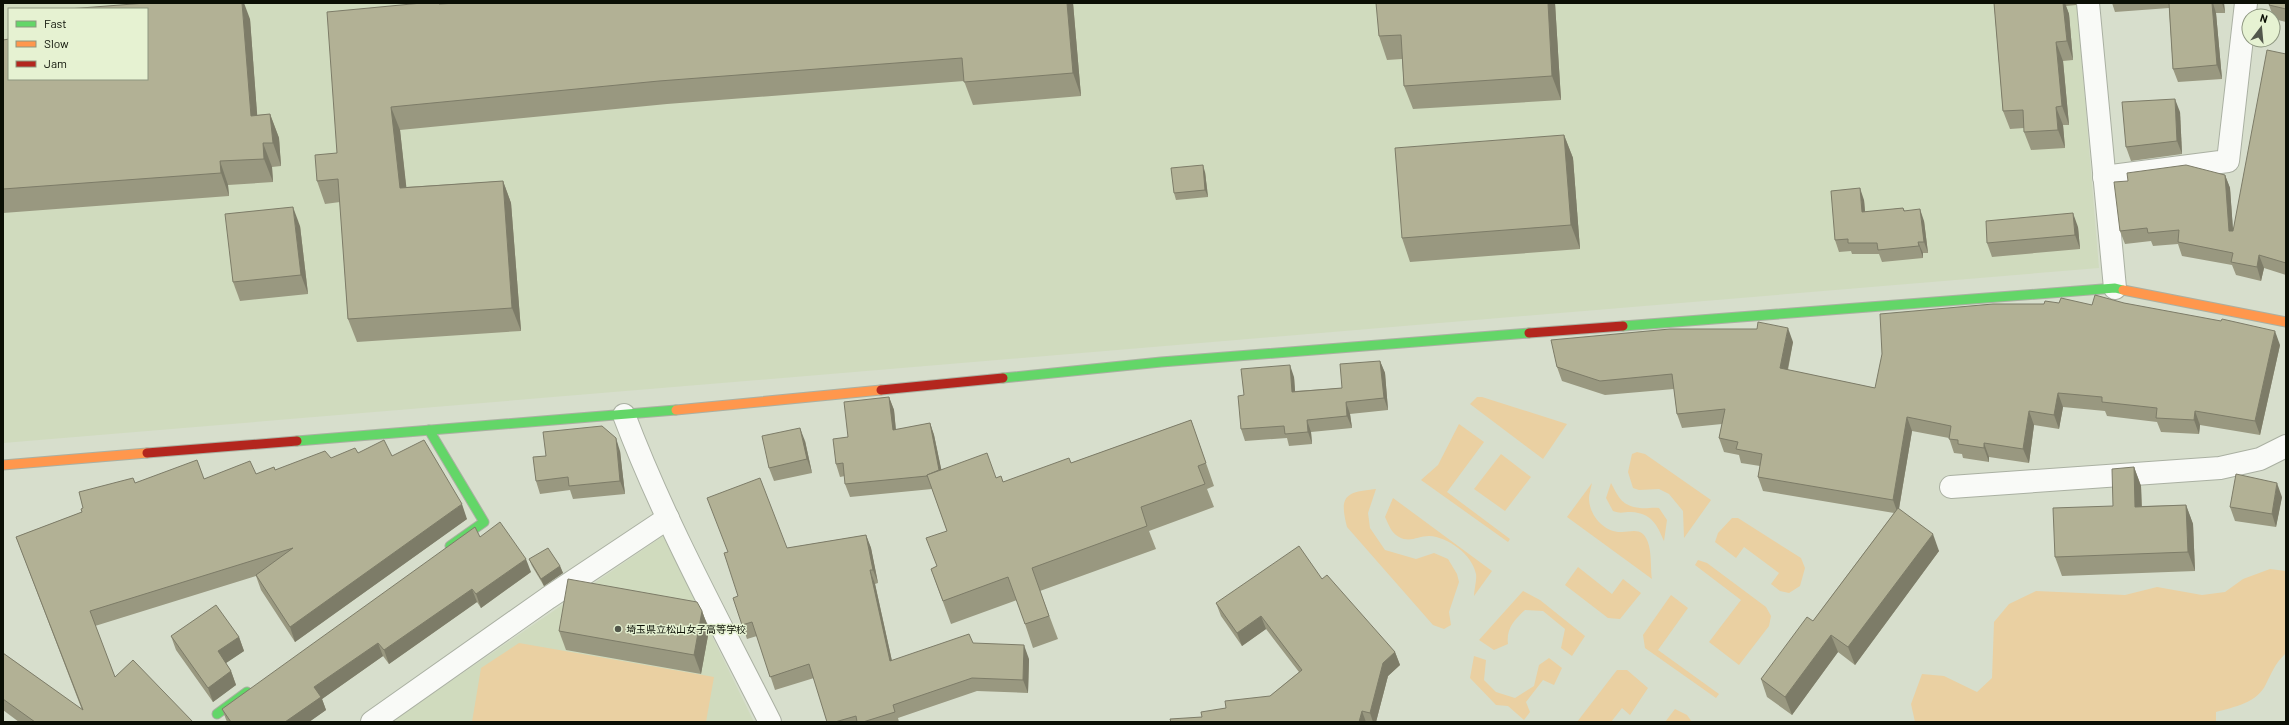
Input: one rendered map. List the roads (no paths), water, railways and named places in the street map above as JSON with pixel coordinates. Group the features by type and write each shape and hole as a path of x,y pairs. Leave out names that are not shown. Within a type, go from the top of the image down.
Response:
{"street":[{"path":"2088,3 2115,288"},
{"path":"2104,177 2228,162 2246,3"},
{"path":"3,465 624,415 1161,362 2115,288 2286,322"},
{"path":"624,415 640,457 668,518 770,722"},
{"path":"430,430 484,522 441,553"},
{"path":"1951,487 2220,468 2260,459 2286,446"},
{"path":"372,722 548,598 668,518"},
{"path":"217,714 256,686"}],"place":[{"name":"埼玉県立松山女子高等学校","path":"618,629"}]}
